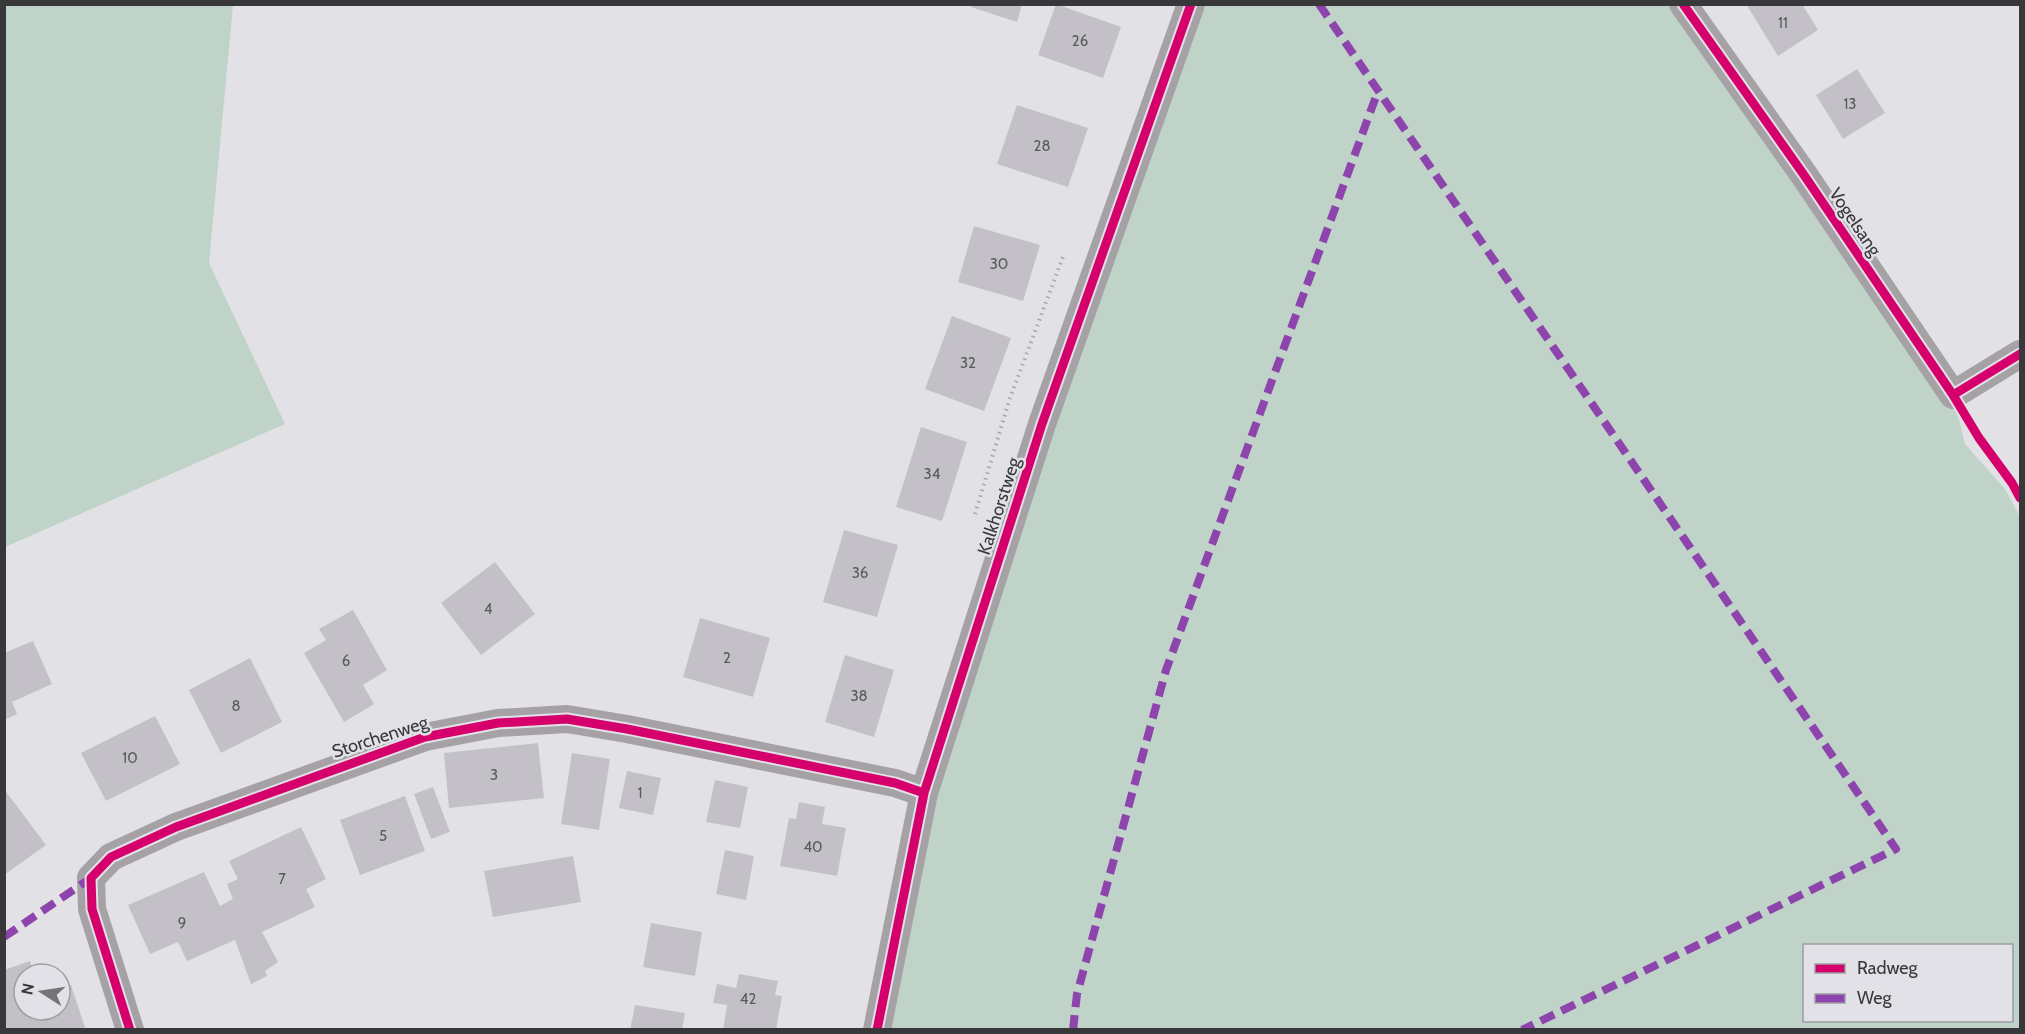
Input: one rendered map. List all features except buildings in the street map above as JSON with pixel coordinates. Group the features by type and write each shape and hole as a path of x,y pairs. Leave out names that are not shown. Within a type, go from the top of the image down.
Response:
{"street":[{"name":"Kalkhorstweg","path":"877,1029 924,793 1042,424 1191,4"},
{"name":"Vogelsang","path":"1683,4 1804,175 1953,395 2020,354"},
{"name":"Storchenweg","path":"130,1029 92,909 91,878 111,857 176,828 425,738 498,723 567,719 884,781 924,793"}],"green space":[{"path":"5,4 233,5 209,263 285,424 5,547"},
{"path":"1191,5 1683,5 1953,395 1965,444 2005,489 2020,517 2020,1029 877,1030 924,793"}],"marked path":[{"path":"1319,4 1896,849 1522,1030"},
{"path":"1073,1030 1077,994 1166,670 1378,91"},
{"path":"4,937 91,878"}],"cycle path":[{"path":"877,1030 924,793 1042,424 1191,4"},
{"path":"1683,4 1804,175 2020,498"},
{"path":"1953,395 2020,354"},
{"path":"130,1030 92,909 91,878 111,857 176,827 425,737 498,723 567,719 895,783 924,793"}]}
